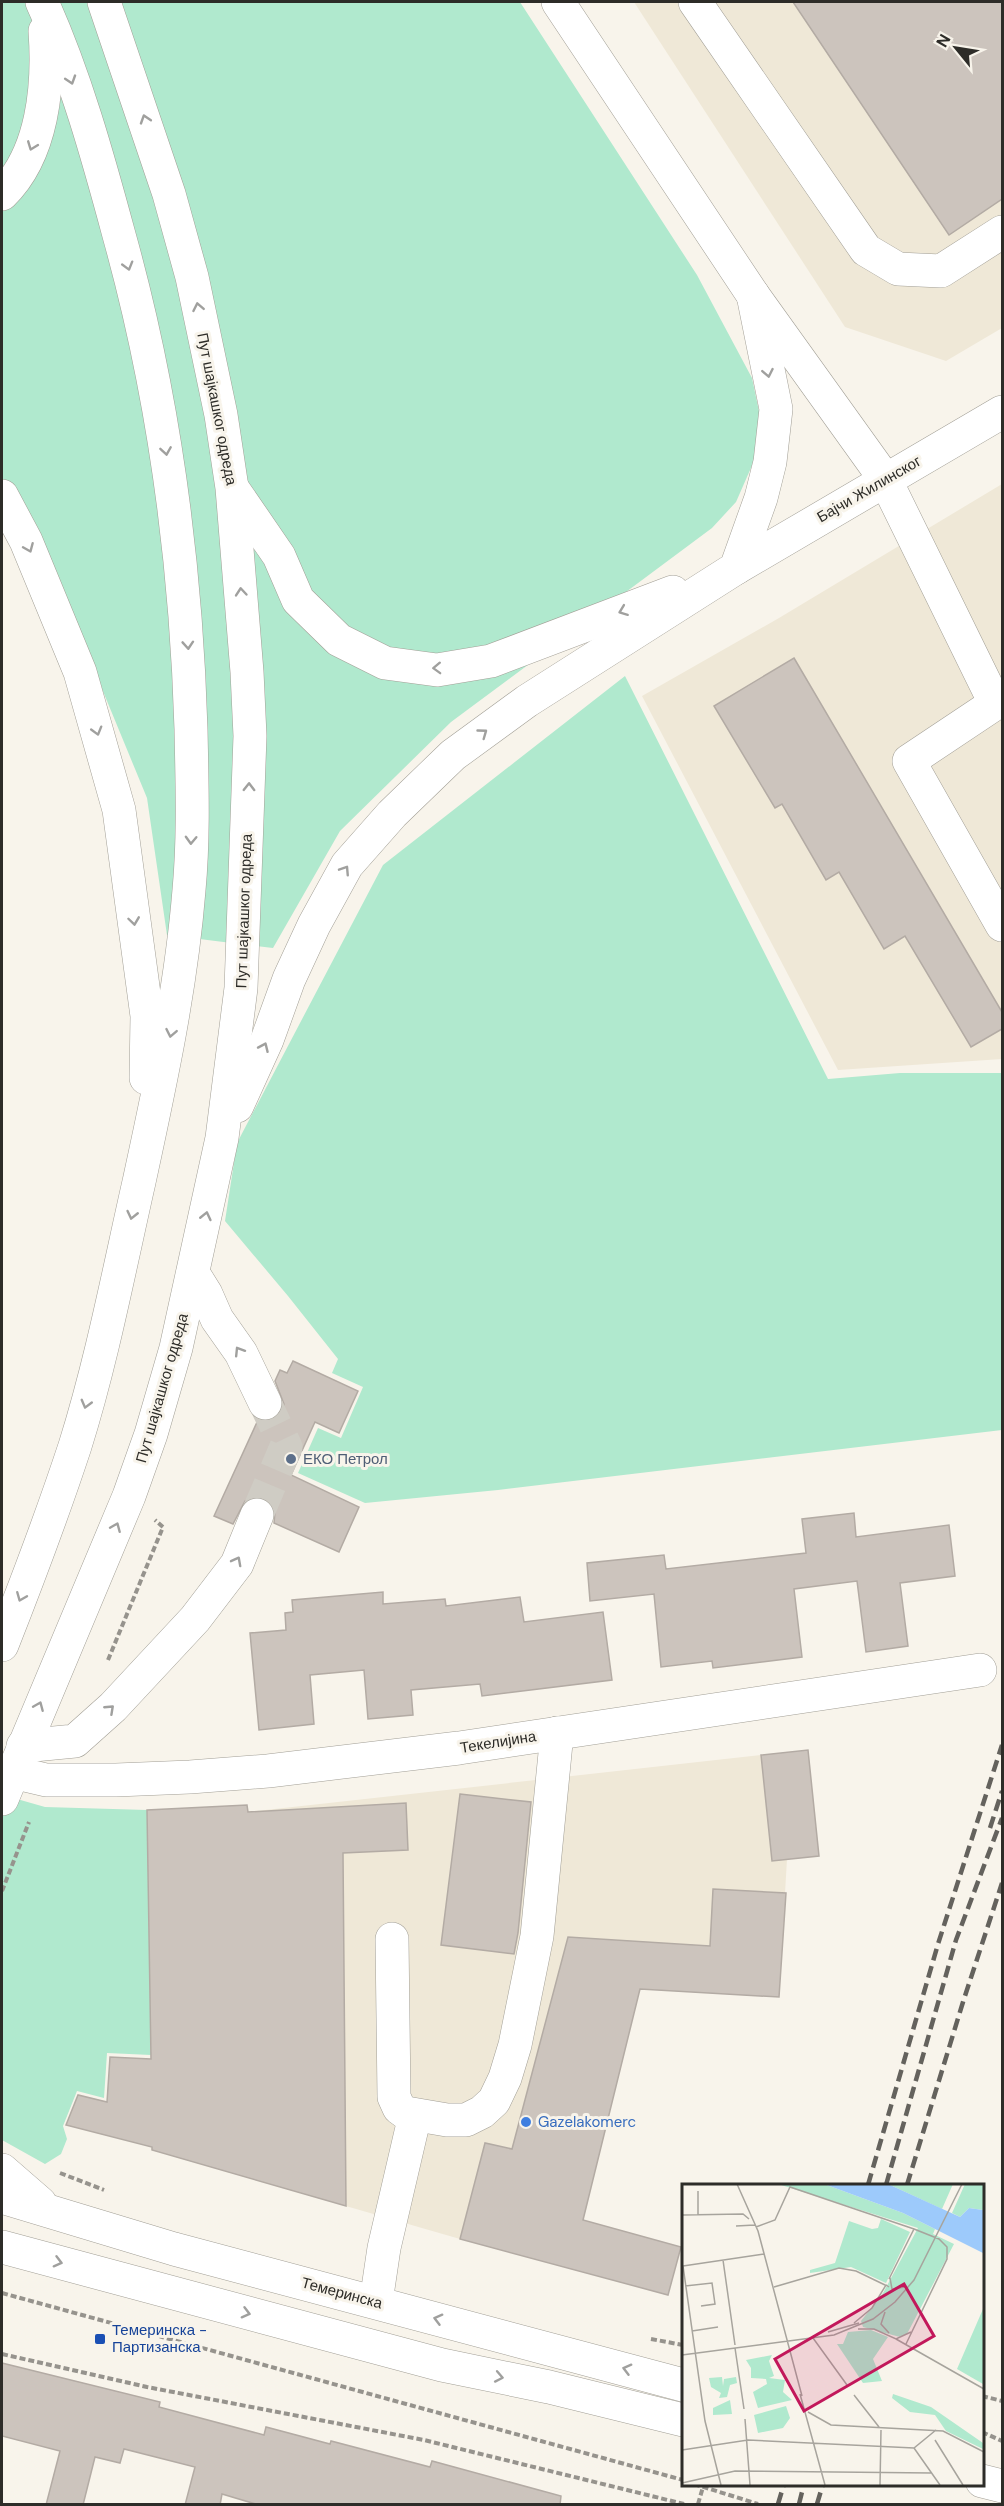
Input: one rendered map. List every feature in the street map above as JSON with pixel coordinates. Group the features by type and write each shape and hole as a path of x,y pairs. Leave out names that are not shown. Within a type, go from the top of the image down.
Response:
{"main road":[{"name":"Пут шајкашког одреда","path":"12,1772 133,1485 151,1434 176,1348 222,1138 242,988 250,736 232,488 221,415 189,266 151,137 104,2"},
{"path":"558,2 753,295 885,479 999,701 909,761 1002,925"},
{"path":"695,2 866,250 898,269 941,271 1002,232"},
{"path":"2,194 25,164 35,139 40,117 47,57 43,3"},
{"path":"2,1645 40,1549 76,1442 105,1333 174,1018 190,886 193,800 189,652 178,523 159,405 131,277 104,181 60,45 43,3"},
{"path":"222,1138 267,1040 289,980 314,925 347,865 392,814 453,755 527,701 736,568 761,498 770,462 776,410 753,295"},
{"name":"Бајчи Жилинског","path":"736,568 1002,412"},
{"path":"232,488 279,556 298,600 339,640 385,663 437,670 491,661 736,568"},
{"path":"2,496 26,541 80,672 119,810 147,1016 144,1158"},
{"path":"193,1273 206,1294 217,1319 241,1353 265,1404"},
{"path":"12,1772 75,1741 113,1707 195,1619 237,1564 257,1515"},
{"name":"Текелијина","path":"12,1772 45,1780 190,1778 313,1766 459,1748 980,1670"},
{"path":"392,1939 393,2097 399,2108 406,2113 466,2120 482,2112 494,2101 505,2078 515,2045 537,1936 557,1733"},
{"path":"376,2302 384,2248 415,2115"},
{"path":"2,2170 48,2210"},
{"name":"Темеринска","path":"2,2197 174,2249 682,2385"},
{"path":"2,2247 442,2365 549,2387 682,2420"},
{"path":"983,2469 1002,2468"},
{"path":"983,2481 1002,2486"}],"path":[{"path":"2,2293 682,2480"},
{"path":"2,2354 147,2387 424,2440 684,2505"},
{"path":"983,2396 1002,2401"},
{"path":"983,2433 1002,2441"},
{"path":"697,2485 758,2505"},
{"path":"698,2505 703,2487"}],"shaded area":[{"path":"634,2 1002,2 1002,328 946,361 845,327"},
{"path":"1002,484 1002,1059 838,1070 642,696 779,618"},
{"path":"761,1755 772,1861 787,1859 779,1997 556,1984 512,2149 485,2143 460,2239 152,2150 147,1810 247,1805 248,1812"}],"green space":[{"path":"2,2 520,2 697,275 752,378 760,416 754,461 736,502 712,528 451,722 340,831 273,948 167,935 147,798 100,684 2,489"},
{"path":"625,676 828,1079 900,1073 1002,1073 1002,1430 498,1490 365,1503 298,1473 318,1428 341,1438 363,1387 332,1373 338,1359 225,1221 237,1143 383,865"},
{"path":"10,1797 45,1807 147,1810 151,2055 107,2053 104,2098 77,2091 63,2126 67,2139 61,2154 45,2164 2,2140 2,1818"}],"building":[{"path":"793,2 1002,2 1002,199 949,235"},
{"path":"794,658 1002,1012 1002,1029 971,1047 905,936 884,949 839,872 826,880 782,804 775,808 714,706"},
{"path":"293,1361 358,1391 339,1433 315,1422 291,1475 359,1507 339,1552 274,1523 275,1512 271,1503 264,1497 254,1497 245,1501 233,1524 214,1516 258,1420 264,1422 273,1420 281,1413 284,1404 275,1381 280,1370 287,1373"},
{"path":"854,1513 856,1537 949,1525 955,1576 900,1583 908,1646 866,1652 857,1581 794,1589 802,1657 713,1668 712,1661 661,1667 654,1594 590,1601 587,1563 664,1555 666,1569 806,1553 802,1519"},
{"path":"383,1592 383,1604 445,1599 446,1606 520,1597 524,1622 603,1612 612,1680 482,1696 480,1684 411,1690 413,1715 368,1719 364,1670 310,1675 314,1724 259,1730 250,1633 286,1630 285,1613 293,1612 292,1600"},
{"path":"808,1750 819,1856 772,1861 761,1755"},
{"path":"460,1794 531,1802 514,1954 441,1945"},
{"path":"406,1803 408,1850 343,1853 346,2206 152,2150 152,2147 66,2125 78,2095 107,2102 110,2057 151,2059 147,1810 247,1805 248,1812"},
{"path":"713,1889 786,1893 779,1997 640,1989 583,2220 681,2247 668,2295 460,2239 485,2143 512,2149 568,1937 710,1946"},
{"path":"2,2363 160,2402 159,2407 264,2435 266,2427 330,2444 331,2441 430,2467 432,2461 561,2496 560,2505 259,2505 222,2494 220,2505 185,2505 195,2467 124,2449 120,2463 95,2457 83,2505 46,2505 60,2451 2,2436"}],"tunnel":[{"path":"257,1515 286,1447 265,1403"}],"railway":[{"path":"868,2184 938,1944 1002,1745"},
{"path":"990,1828 1002,1791"},
{"path":"886,2184 956,1940 1002,1818"},
{"path":"907,2184 1002,1883"},
{"path":"778,2504 784,2485"},
{"path":"799,2504 804,2485"},
{"path":"817,2504 823,2485"}],"place":[{"name":"ЕКО Петрол","path":"291,1459"},
{"name":"Gazelakomerc","path":"526,2122"},
{"name":"Темеринска - Партизанска","path":"100,2339"}]}
